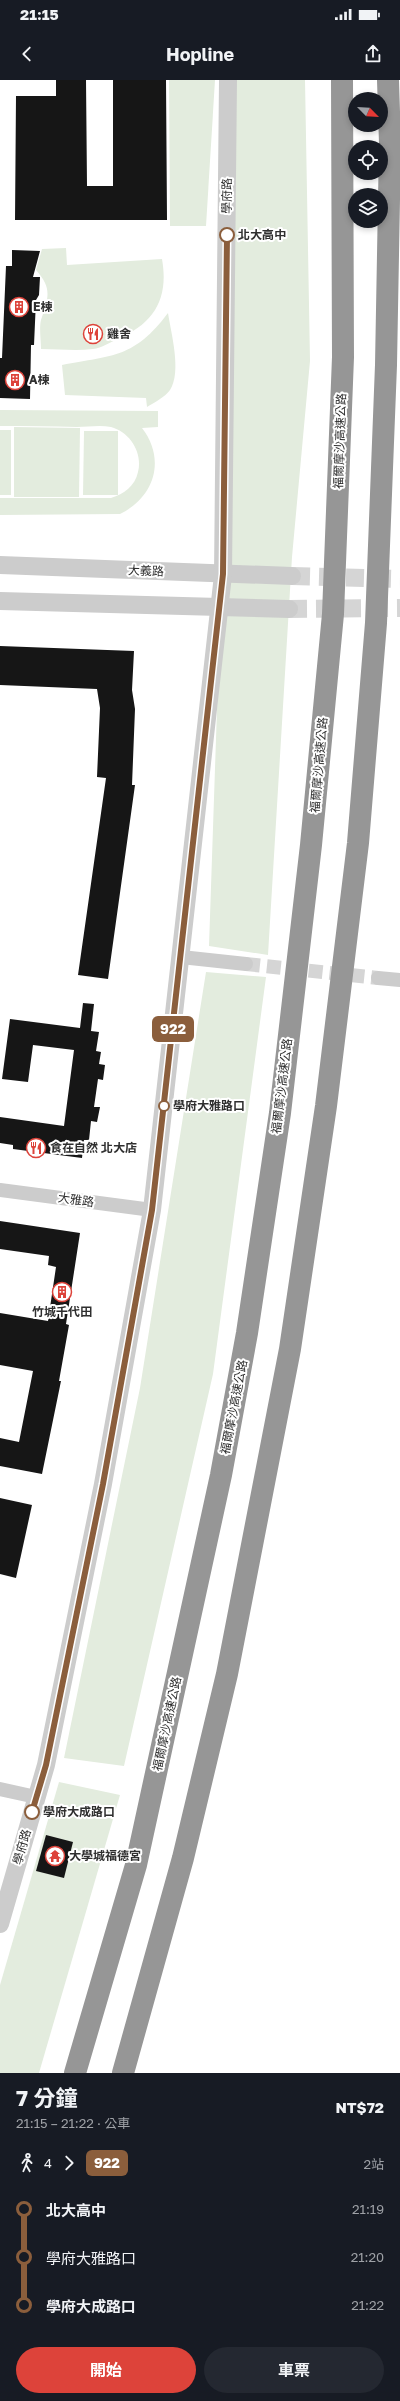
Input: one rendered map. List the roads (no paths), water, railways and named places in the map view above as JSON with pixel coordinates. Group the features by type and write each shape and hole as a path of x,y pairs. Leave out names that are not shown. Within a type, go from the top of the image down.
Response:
{"highway":[{"name":"福爾摩沙高速公路","path":"75,2073 136,1865 221,1475 247,1333 280,1113 311,845 333,614 343,357 342,80"},
{"path":"123,2073 183,1858 227,1674 290,1348 326,1106 358,843 376,623 386,365 390,144 388,80"}],"street":[{"name":"學府路","path":"0,1924 46,1765 103,1484 152,1210 223,574 228,80"},
{"name":"大義路","path":"0,565 292,576"},
{"path":"0,601 288,609"},
{"path":"181,957 246,964"},
{"path":"378,978 400,980"},
{"name":"大雅路","path":"0,1190 152,1210"},
{"path":"0,1789 36,1797"}],"tunnel":[{"path":"292,576 400,579"},
{"path":"289,609 400,608"},
{"path":"246,964 378,978"}],"place":[{"name":"北大高中","path":"227,235"},
{"name":"E棟","path":"19,307"},
{"name":"雞舍","path":"93,334"},
{"name":"A棟","path":"15,380"},
{"name":"學府大雅路口","path":"164,1106"},
{"name":"食在自然 北大店","path":"36,1148"},
{"name":"竹城千代田","path":"62,1292"},
{"name":"學府大成路口","path":"32,1812"},
{"name":"大學城福德宮","path":"55,1856"}]}
